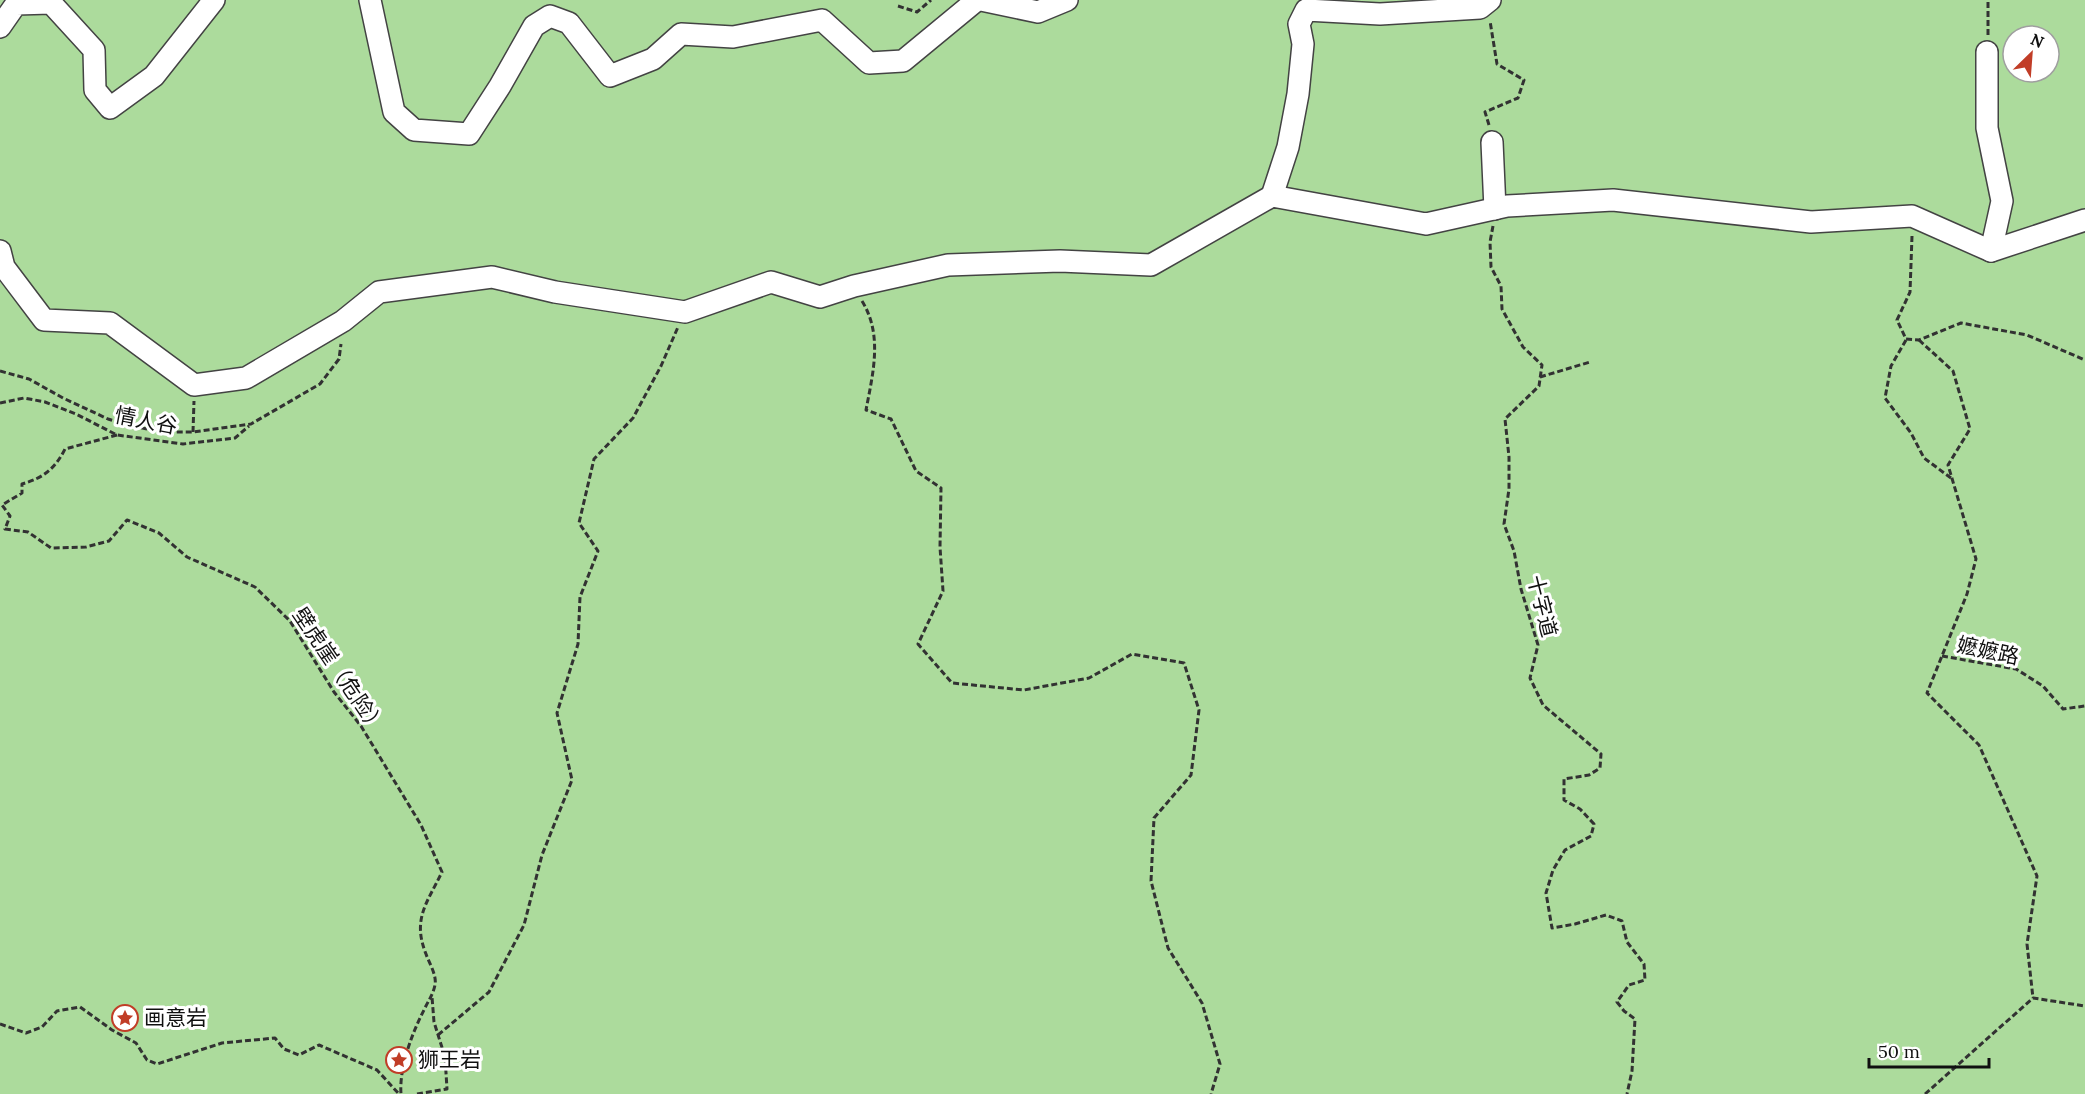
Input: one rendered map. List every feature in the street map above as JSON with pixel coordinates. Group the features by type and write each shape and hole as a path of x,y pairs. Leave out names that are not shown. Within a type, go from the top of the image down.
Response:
{"lane":[{"path":"0,27 16,4 51,3 94,50 95,90 110,108 154,76 214,0"},
{"path":"370,0 394,112 414,130 470,134 534,26 550,16 569,23 610,76 653,59 681,34 733,38 822,20 869,63 903,61 979,0 1038,12 1067,0"},
{"path":"1272,196 1288,147 1298,94 1303,44 1299,24 1306,10 1380,14 1480,8 1489,1"},
{"path":"1987,52 1987,128 2002,201 1991,251"},
{"path":"1492,142 1495,209"},
{"path":"0,251 4,267 44,320 110,323 194,385 246,378 343,321 379,292 492,278 555,292 685,312 771,282 820,297 854,286 948,265 1060,261 1151,265 1272,196 1426,224 1495,209 1613,200 1810,222 1912,216 1991,251 2085,220"}],"path":[{"path":"898,6 917,12 931,0"},
{"path":"1987,52 1988,0"},
{"path":"1489,1 1497,64 1524,80 1518,98 1485,112 1492,142"},
{"path":"1495,209 1490,242 1491,267 1501,286 1502,309 1523,347 1542,365 1540,377 1590,362"},
{"path":"1906,339 1897,320 1910,291 1912,216"},
{"path":"854,286 870,314 876,356 866,410 891,419 916,471 941,488 940,547 943,591 918,644 952,683 1024,690 1089,678 1132,654 1184,663 1199,710 1191,775 1154,818 1151,881 1168,948 1202,1003 1220,1064 1210,1094"},
{"path":"438,1035 489,992 524,925 543,855 572,780 557,713 578,644 580,597 598,552 579,524 594,459 633,418 661,366 685,312"},
{"path":"1906,339 1919,340 1961,323 2027,334 2085,360"},
{"path":"1906,339 1891,366 1885,398 1911,433 1924,458 1953,479"},
{"path":"1919,340 1953,370 1970,429 1948,465 1976,558 1967,594 1927,693 1979,746 2037,876 2026,944 2033,998"},
{"name":"十字道","path":"1540,377 1539,386 1505,419 1509,457 1509,489 1503,524 1514,552 1521,589 1538,645 1530,678 1543,705 1601,754 1600,768 1589,775 1564,779 1564,800 1580,809 1594,824 1591,836 1564,850 1553,870 1546,893 1552,928 1606,915 1622,921 1627,942 1644,964 1645,980 1629,985 1617,1002 1635,1019 1632,1071 1627,1094"},
{"path":"192,432 194,385"},
{"name":"情人谷","path":"0,404 24,398 45,402 117,435 183,444 235,438 251,424"},
{"path":"90,422 95,413"},
{"name":"壁虎崖（危险）","path":"117,435 64,449 56,466 34,481 22,484 22,492 2,505 10,516 5,529 28,532 51,548 86,547 109,541 127,520 159,533 186,557 255,587 290,621 334,692 361,726 420,825 442,872 420,919 420,937 436,981 405,1060 400,1094"},
{"name":"嬷嬷路","path":"1942,656 2016,669 2043,686 2062,709 2085,705"},
{"path":"417,1094 447,1089 445,1057 434,1022 432,996"},
{"path":"2033,998 2085,1006"},
{"path":"1925,1094 2033,998"},
{"path":"0,1024 26,1033 42,1027 57,1011 80,1007 112,1030 136,1043 147,1060 157,1064 222,1044 275,1038 284,1049 299,1055 320,1045 377,1070 400,1094"}],"green space":[{"path":"0,0 2085,0 2085,1094 0,1094"}],"place":[{"name":"画意岩","path":"125,1018"},
{"name":"狮王岩","path":"399,1060"}]}
